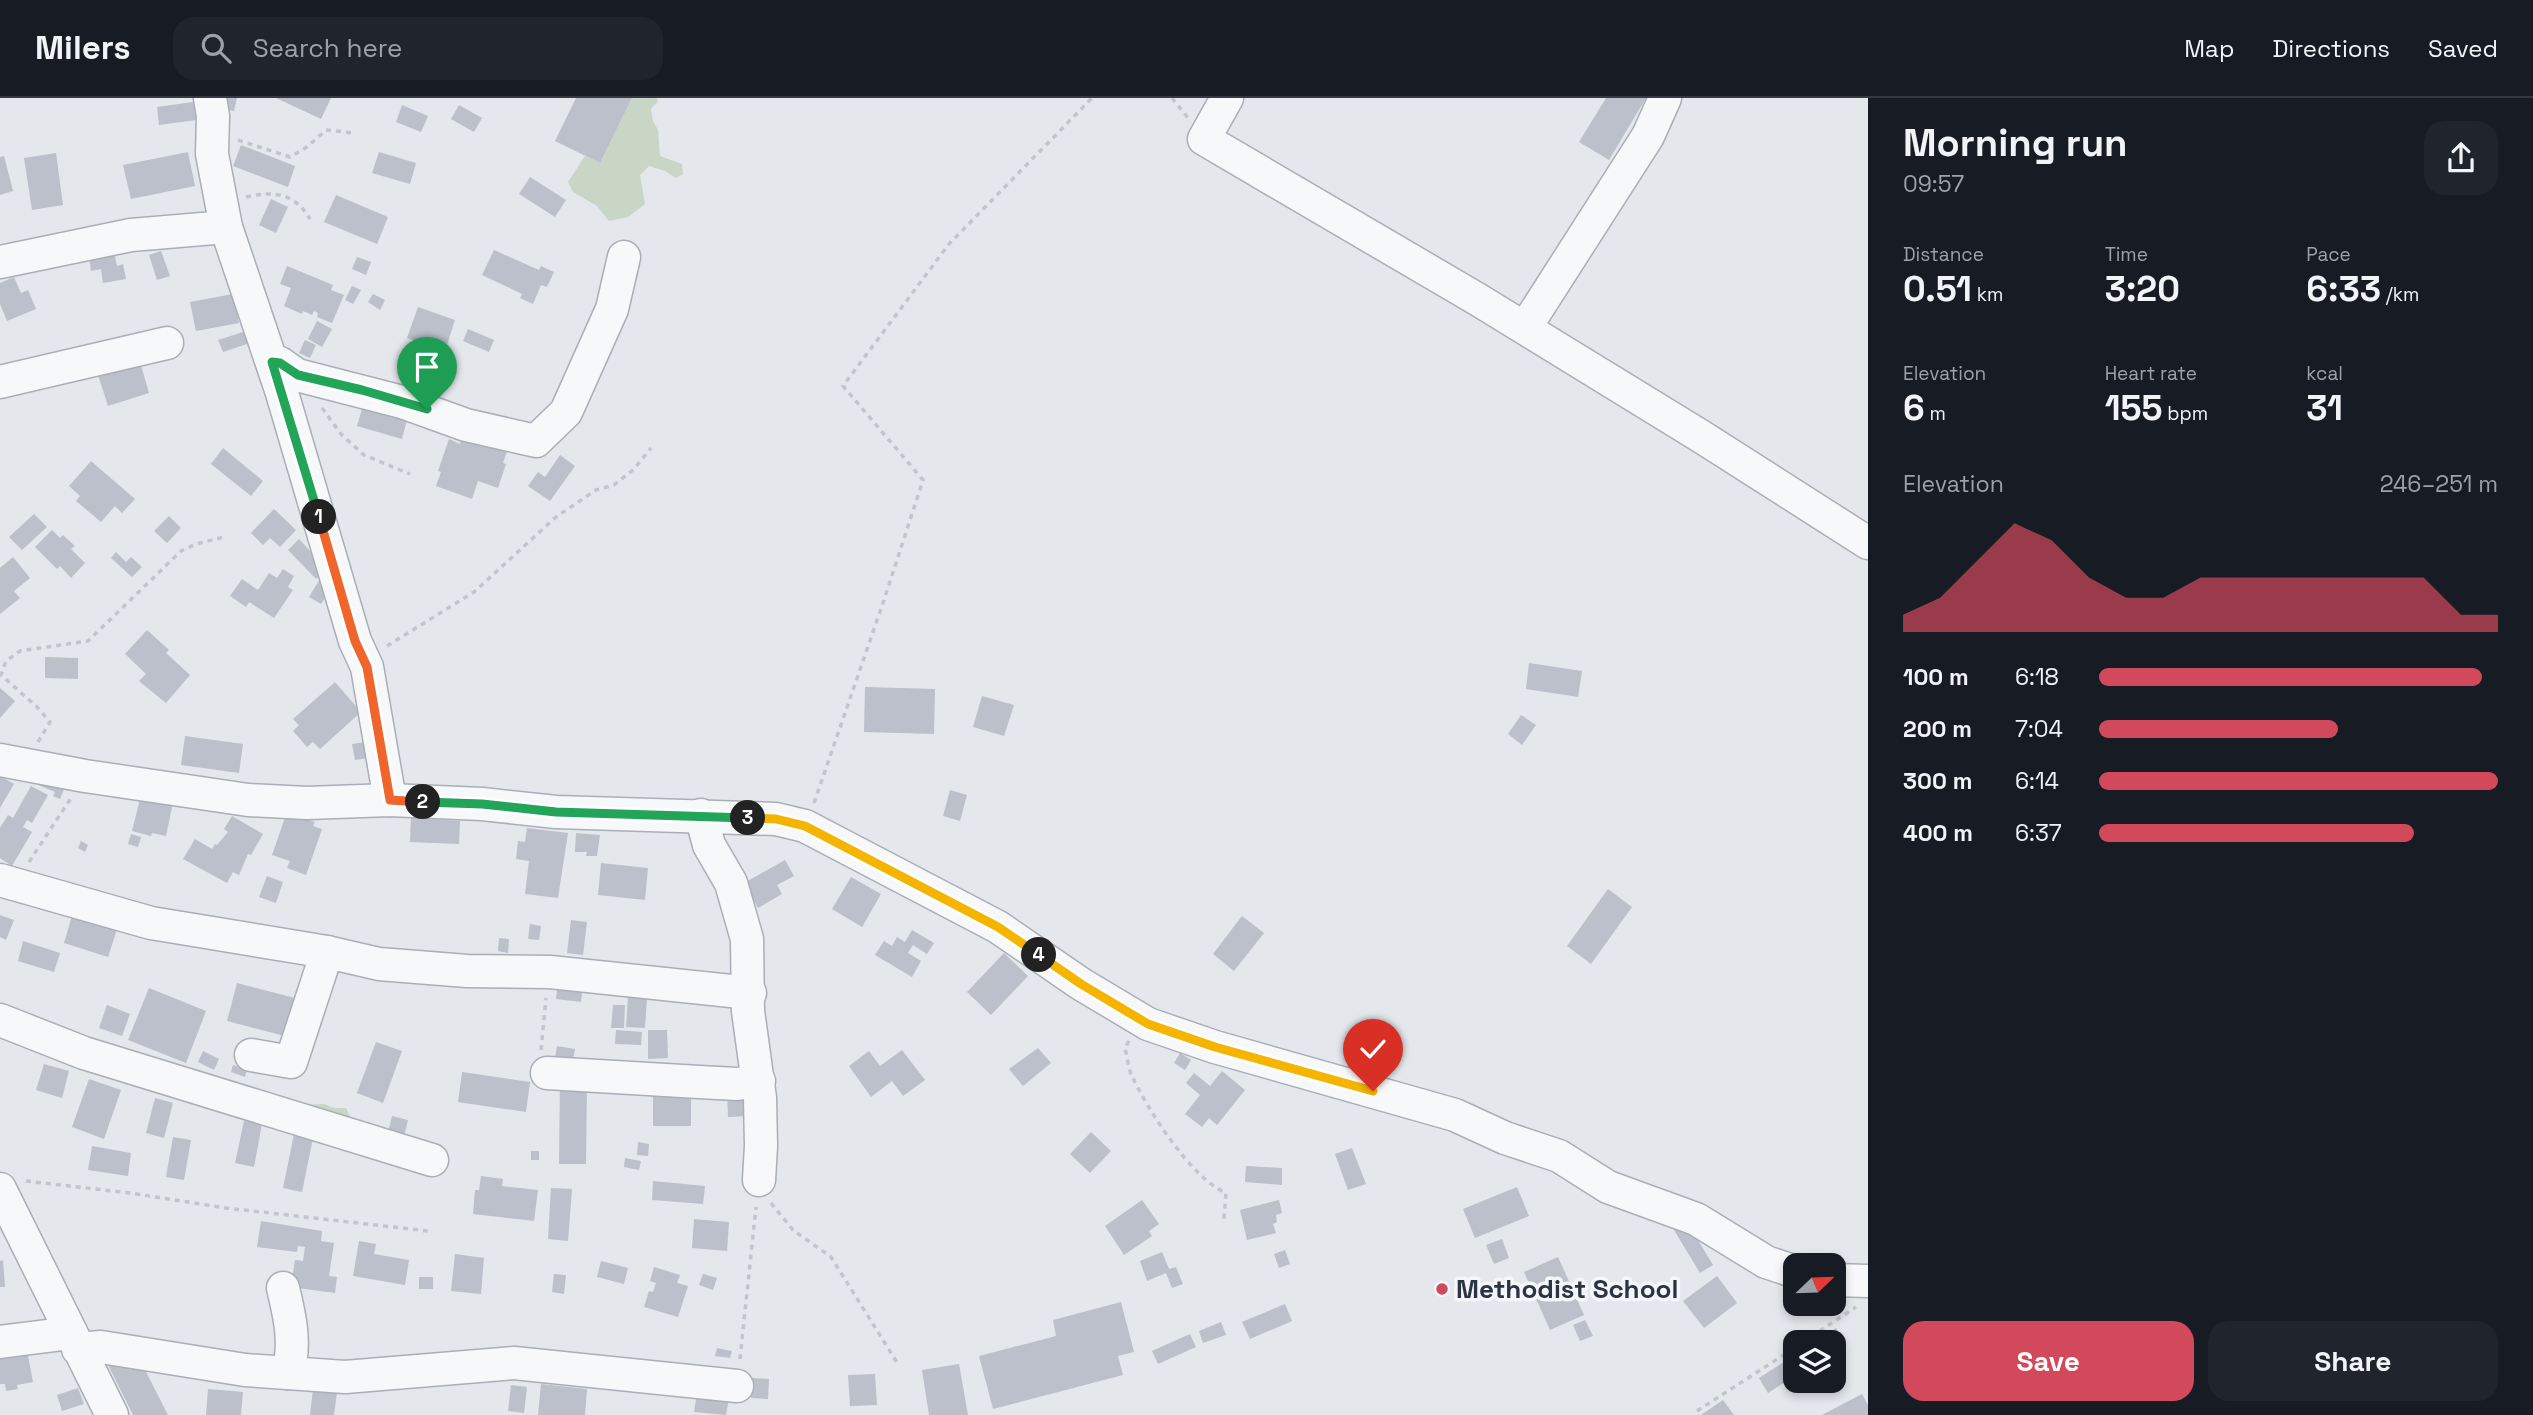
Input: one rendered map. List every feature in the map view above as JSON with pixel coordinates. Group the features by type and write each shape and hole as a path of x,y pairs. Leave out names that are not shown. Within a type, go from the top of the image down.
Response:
{"street":[{"path":"210,98 212,154 226,227 272,362 355,641 367,667 390,800"},
{"path":"1227,98 1205,139 1525,328 1868,543"},
{"path":"1525,328 1648,136 1665,98"},
{"path":"0,261 131,234 226,227"},
{"path":"272,362 280,363 298,375 402,402 466,425 536,441 566,412 612,309 624,257"},
{"path":"0,382 167,344"},
{"path":"11,762 85,776 248,800 307,803 390,800 482,804 568,813 776,819 805,826 998,927 1081,984 1148,1024 1215,1047 1455,1115 1505,1138 1559,1156 1608,1187 1696,1219 1766,1262 1783,1268"},
{"path":"701,815 709,845 730,883 747,939 750,993 748,1011 759,1081 759,1180"},
{"path":"7,883 151,923 327,952 379,964 467,971 550,972 750,993"},
{"path":"251,1055 291,1062 327,952"},
{"path":"0,1020 84,1053 432,1160"},
{"path":"547,1073 699,1082 759,1081"},
{"path":"13,1185 75,1341 111,1415"},
{"path":"1846,1285 1865,1292"},
{"path":"283,1288 292,1323 293,1357 288,1373"},
{"path":"0,1342 75,1341 245,1370 345,1377 514,1363 737,1386"}],"path":[{"path":"805,826 923,480 844,386 949,244 1092,98"},
{"path":"213,132 290,157 307,147 326,130 354,132"},
{"path":"220,190 244,197 267,192 289,198 303,206 310,219"},
{"path":"310,378 311,394 341,434 364,455 410,474"},
{"path":"367,667 378,660 386,646 474,592 556,517 596,490 614,485 633,470 651,448"},
{"path":"11,762 35,748 50,722 1,675 6,661 20,651 88,641 181,551 224,537"},
{"path":"7,883 85,776"},
{"path":"547,1073 537,1070 541,1056 550,972"},
{"path":"1148,1024 1133,1035 1125,1048 1131,1073 1151,1109 1191,1166 1213,1188 1226,1193 1224,1219"},
{"path":"759,1180 764,1185 770,1202 793,1230 831,1257 898,1364"},
{"path":"737,1386 759,1180"},
{"path":"13,1185 130,1193 226,1208 428,1231"},
{"path":"1818,1330 1865,1292"},
{"path":"1697,1411 1783,1355"}],"green space":[{"path":"632,98 657,98 658,101 651,109 658,130 660,156 682,164 683,174 676,178 649,166 640,175 645,204 628,217 609,221 597,206 573,192 568,182 585,156 600,163"},
{"path":"324,1104 346,1108 352,1120 302,1105"}],"building":[{"path":"221,98 237,98 234,111 219,108"},
{"path":"276,98 331,98 321,119"},
{"path":"576,98 632,98 600,163 555,141"},
{"path":"1606,98 1646,98 1609,160 1579,142"},
{"path":"193,102 196,120 159,125 157,107"},
{"path":"402,105 428,116 421,132 396,122"},
{"path":"459,105 482,118 474,132 451,119"},
{"path":"241,145 295,166 288,187 233,166"},
{"path":"188,152 195,186 131,199 123,165"},
{"path":"379,152 416,163 410,184 372,173"},
{"path":"56,153 63,205 32,210 24,158"},
{"path":"4,156 13,191 0,195 0,157"},
{"path":"530,177 566,200 555,217 519,194"},
{"path":"336,195 388,217 377,244 324,222"},
{"path":"271,199 288,207 276,233 259,225"},
{"path":"494,250 539,270 541,266 554,272 547,287 541,285 533,304 520,298 522,294 482,275"},
{"path":"114,251 117,266 123,264 126,279 103,283 101,269 91,271 89,255"},
{"path":"161,251 170,276 157,280 149,255"},
{"path":"357,257 371,262 366,275 352,269"},
{"path":"287,266 333,285 331,290 344,295 332,323 317,317 318,313 314,311 312,315 303,311 302,314 284,306 291,288 280,284"},
{"path":"14,277 21,293 28,290 36,309 7,321 0,304 0,283"},
{"path":"352,286 361,290 353,304 345,300"},
{"path":"233,294 239,323 196,331 190,302"},
{"path":"373,294 385,300 380,310 368,302"},
{"path":"418,307 455,320 445,351 407,338"},
{"path":"317,321 332,329 322,347 308,339"},
{"path":"468,329 494,340 489,352 463,341"},
{"path":"246,331 250,343 223,352 218,340"},
{"path":"305,340 316,345 310,358 299,353"},
{"path":"140,362 149,393 108,406 98,375"},
{"path":"365,399 409,412 402,439 357,426"},
{"path":"463,436 507,451 503,463 506,464 498,488 478,481 472,499 436,486 449,439 460,444"},
{"path":"223,448 263,481 251,496 211,464"},
{"path":"560,455 575,466 550,501 528,486 538,472 545,477"},
{"path":"91,461 135,499 122,513 115,506 101,522 76,501 80,496 69,486"},
{"path":"274,509 296,530 280,547 270,538 263,545 251,533"},
{"path":"34,514 47,527 22,550 9,537"},
{"path":"169,516 181,528 167,543 154,531"},
{"path":"52,530 60,538 63,535 75,546 71,549 85,563 71,578 60,566 57,569 35,547"},
{"path":"299,539 327,569 316,579 288,550"},
{"path":"116,552 126,562 131,557 142,567 132,577 111,558"},
{"path":"13,557 30,578 14,591 20,598 0,614 0,568"},
{"path":"283,569 294,576 288,587 293,590 274,618 249,602 246,607 230,596 242,579 258,590 269,573 277,578"},
{"path":"320,579 332,587 321,604 309,597"},
{"path":"147,630 169,650 166,653 190,675 166,703 139,681 146,674 125,654"},
{"path":"45,657 78,658 78,679 45,678"},
{"path":"1529,663 1582,671 1578,697 1526,689"},
{"path":"335,682 361,712 320,749 313,742 307,747 293,731 299,725 293,719"},
{"path":"865,687 935,689 934,734 864,732"},
{"path":"0,688 15,701 0,718"},
{"path":"982,696 1014,705 1004,736 973,727"},
{"path":"1521,715 1536,725 1522,745 1508,734"},
{"path":"185,736 243,744 239,773 181,765"},
{"path":"366,742 369,758 355,760 352,744"},
{"path":"41,772 67,782 60,799 53,796 55,792 36,784"},
{"path":"0,776 14,784 0,808"},
{"path":"31,786 48,795 32,823 27,820 23,827 32,832 12,866 0,858 0,828 8,815 13,818"},
{"path":"950,790 967,795 960,821 943,816"},
{"path":"141,795 173,802 166,836 152,833 151,836 132,831"},
{"path":"287,812 315,822 313,826 322,829 306,875 287,868 290,861 272,855"},
{"path":"232,816 263,834 251,855 248,854 239,875 233,872 227,883 183,859 195,839 212,849 217,845 228,832 224,829"},
{"path":"411,818 460,821 459,844 410,842"},
{"path":"527,828 568,833 558,898 525,894 529,861 516,859 518,841 525,842"},
{"path":"576,833 600,835 597,856 586,856 587,852 575,852"},
{"path":"131,834 141,837 138,847 128,844"},
{"path":"81,841 88,845 85,852 78,848"},
{"path":"785,860 794,876 777,885 782,894 758,908 744,883"},
{"path":"601,863 648,868 645,900 598,895"},
{"path":"267,876 283,882 276,903 259,897"},
{"path":"851,877 881,894 862,927 832,909"},
{"path":"1608,889 1632,907 1591,964 1567,946"},
{"path":"73,912 118,926 108,957 64,943"},
{"path":"0,915 14,920 6,940 0,937"},
{"path":"1242,916 1264,933 1234,971 1213,954"},
{"path":"571,920 587,922 583,955 567,953"},
{"path":"530,924 541,926 539,940 528,939"},
{"path":"912,930 934,943 927,954 913,945 908,953 921,961 912,977 875,955 884,941 892,946 897,937 905,942"},
{"path":"499,938 509,939 508,953 498,951"},
{"path":"23,941 60,953 54,972 18,961"},
{"path":"1004,953 1028,976 991,1015 967,992"},
{"path":"558,982 583,984 581,1002 556,999"},
{"path":"237,983 295,998 285,1036 227,1021"},
{"path":"149,988 206,1011 186,1063 128,1040"},
{"path":"628,997 647,998 645,1028 626,1027"},
{"path":"107,1005 130,1014 122,1036 99,1028"},
{"path":"613,1005 625,1005 624,1028 611,1028"},
{"path":"616,1030 642,1032 641,1045 615,1044"},
{"path":"648,1030 667,1030 668,1058 648,1059"},
{"path":"376,1042 402,1051 383,1103 357,1093"},
{"path":"557,1046 575,1049 573,1060 555,1058"},
{"path":"1038,1048 1051,1063 1023,1086 1009,1069"},
{"path":"902,1050 925,1080 903,1096 892,1081 871,1097 849,1066 869,1051 880,1066"},
{"path":"203,1051 219,1059 214,1070 198,1062"},
{"path":"1180,1053 1191,1060 1185,1070 1174,1063"},
{"path":"44,1064 69,1071 62,1098 36,1090"},
{"path":"233,1065 247,1069 245,1077 231,1072"},
{"path":"1222,1071 1245,1090 1217,1125 1209,1118 1202,1127 1185,1114 1200,1095 1186,1083 1194,1073 1210,1086"},
{"path":"462,1072 530,1082 526,1112 458,1102"},
{"path":"89,1079 121,1090 104,1139 72,1127"},
{"path":"560,1081 587,1082 586,1164 559,1164"},
{"path":"752,1089 753,1116 728,1117 727,1090"},
{"path":"653,1096 691,1097 691,1126 653,1126"},
{"path":"155,1098 173,1103 164,1138 146,1133"},
{"path":"392,1116 408,1120 403,1141 387,1137"},
{"path":"244,1121 262,1124 254,1167 235,1163"},
{"path":"1091,1132 1111,1151 1090,1173 1070,1154"},
{"path":"294,1134 313,1138 302,1192 283,1188"},
{"path":"173,1137 191,1140 184,1180 166,1177"},
{"path":"638,1142 649,1144 648,1156 637,1155"},
{"path":"92,1146 131,1153 128,1176 88,1170"},
{"path":"1352,1148 1366,1184 1348,1190 1335,1154"},
{"path":"531,1151 539,1151 539,1160 531,1160"},
{"path":"625,1158 641,1161 639,1170 624,1167"},
{"path":"1246,1166 1282,1168 1282,1185 1245,1182"},
{"path":"481,1176 503,1179 502,1186 538,1190 534,1221 473,1214 475,1190 479,1190"},
{"path":"653,1181 705,1186 703,1204 652,1200"},
{"path":"1517,1187 1529,1216 1475,1238 1463,1209"},
{"path":"551,1188 572,1189 568,1241 548,1239"},
{"path":"1142,1200 1159,1224 1149,1231 1152,1236 1124,1255 1105,1226"},
{"path":"1279,1200 1282,1213 1276,1215 1277,1222 1273,1224 1276,1233 1247,1240 1240,1210"},
{"path":"694,1219 729,1222 727,1251 692,1248"},
{"path":"261,1221 322,1231 321,1241 334,1243 329,1276 337,1277 335,1293 291,1287 295,1260 303,1261 305,1247 298,1246 297,1252 257,1247"},
{"path":"1687,1222 1713,1265 1700,1273 1674,1230"},
{"path":"1502,1239 1509,1258 1494,1264 1486,1245"},
{"path":"359,1241 376,1244 374,1254 409,1260 405,1285 353,1276"},
{"path":"1285,1250 1290,1264 1279,1268 1274,1254"},
{"path":"1162,1252 1169,1269 1176,1267 1183,1284 1172,1288 1166,1273 1147,1281 1140,1261"},
{"path":"455,1254 484,1258 481,1294 451,1291"},
{"path":"1558,1257 1584,1315 1550,1330 1524,1272"},
{"path":"3,1260 5,1287 0,1287 0,1261"},
{"path":"601,1261 628,1268 624,1284 597,1277"},
{"path":"654,1267 680,1275 677,1283 688,1286 678,1317 644,1307 649,1291 653,1292 656,1283 650,1281"},
{"path":"554,1274 566,1275 564,1294 552,1292"},
{"path":"703,1274 717,1278 713,1290 699,1285"},
{"path":"1717,1276 1737,1303 1704,1328 1683,1301"},
{"path":"419,1277 433,1277 433,1289 419,1289"},
{"path":"1121,1302 1134,1352 1118,1356 1123,1375 993,1409 979,1356 1056,1336 1053,1320"},
{"path":"1285,1304 1292,1321 1250,1339 1242,1322"},
{"path":"1585,1320 1593,1336 1580,1341 1573,1325"},
{"path":"1221,1322 1226,1335 1203,1343 1199,1331"},
{"path":"1190,1334 1196,1347 1158,1364 1152,1351"},
{"path":"26,1345 33,1382 17,1385 18,1389 6,1391 5,1384 0,1384 0,1355"},
{"path":"717,1348 732,1351 730,1358 715,1356"},
{"path":"123,1357 130,1370 142,1364 168,1415 133,1415 108,1365"},
{"path":"1783,1362 1783,1383 1768,1393 1759,1378"},
{"path":"959,1364 968,1415 929,1415 922,1370"},
{"path":"875,1374 877,1405 850,1406 848,1375"},
{"path":"752,1378 769,1379 768,1399 751,1398"},
{"path":"314,1381 338,1385 334,1415 310,1415"},
{"path":"541,1384 587,1389 585,1415 538,1415"},
{"path":"511,1385 527,1387 524,1413 508,1411"},
{"path":"78,1388 84,1404 62,1411 57,1395"},
{"path":"208,1389 243,1392 241,1415 206,1415"},
{"path":"697,1393 729,1399 726,1415 694,1412"},
{"path":"1862,1394 1868,1405 1868,1415 1822,1415"},
{"path":"1723,1400 1734,1415 1701,1415"}],"place":[{"name":"Methodist School","path":"1442,1289"}],"route":[{"path":"427,409 298,375 280,363 272,362 355,641 367,667 390,800 482,804 631,816 701,815 776,819 805,826 998,927 1081,984 1148,1024 1215,1047 1373,1091"}]}
